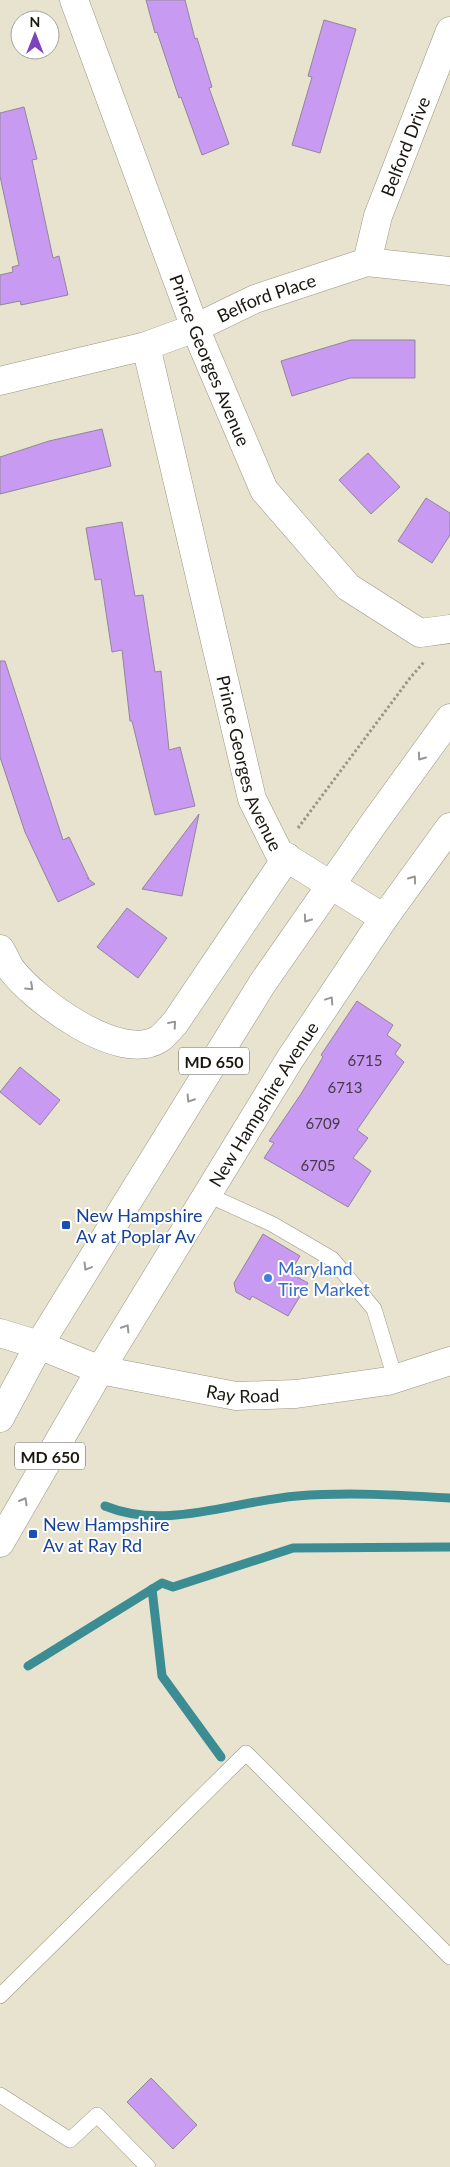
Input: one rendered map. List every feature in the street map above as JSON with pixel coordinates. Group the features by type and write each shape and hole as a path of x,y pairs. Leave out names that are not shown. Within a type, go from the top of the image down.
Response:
{"street":[{"name":"Prince Georges Avenue","path":"74,0 195,328 264,490 348,587 420,632 450,628"},
{"name":"Belford Drive","path":"367,262 378,216 450,30"},
{"name":"Belford Place","path":"0,380 146,346 195,328 255,299 367,262 450,272"},
{"name":"Prince Georges Avenue","path":"146,346 252,799 283,855 384,918"},
{"name":"MD 650","path":"0,1418 39,1345 262,984 450,718"},
{"name":"New Hampshire Avenue","path":"0,1543 100,1370 290,1059 384,918 450,828"},
{"path":"0,949 12,970 55,1010 106,1040 132,1045 158,1040 175,1023 283,855"},
{"name":"Ray Road","path":"0,1333 39,1345 100,1370 236,1396 296,1394 395,1378 450,1361"}],"lane":[{"path":"208,1195 272,1224 332,1259 374,1309 395,1378"},
{"path":"0,1996 246,1753 450,1958"},
{"path":"0,2095 70,2140 97,2115 148,2167"}],"path":[{"path":"283,855 410,678 430,656"}],"building":[{"path":"146,0 185,0 195,39 197,38 212,87 209,88 229,144 202,155 181,97 179,98 157,32 155,33"},
{"path":"324,20 356,29 320,153 292,145 312,77 308,76"},
{"path":"24,107 37,159 32,160 53,258 59,256 68,295 21,305 20,301 0,305 0,275 13,272 12,267 19,265 0,176 0,113"},
{"path":"351,340 415,340 415,378 350,378 292,396 281,361"},
{"path":"102,429 111,466 0,494 0,457 49,441"},
{"path":"368,453 400,487 371,514 339,480"},
{"path":"426,498 450,513 450,535 432,563 398,541"},
{"path":"122,522 135,596 143,595 155,672 161,671 169,750 180,747 195,806 155,815 132,721 130,721 122,650 112,652 101,579 95,580 86,528"},
{"path":"0,661 5,661 63,840 69,837 89,879 87,878 95,884 58,902 25,832 0,757"},
{"path":"199,814 182,896 142,889"},
{"path":"127,908 167,938 138,978 97,947"},
{"path":"357,1001 393,1025 387,1035 401,1045 395,1054 404,1062 357,1130 368,1138 353,1158 371,1171 348,1207 264,1158 274,1143 269,1141 301,1094 323,1057 321,1055"},
{"path":"20,1067 60,1100 40,1125 0,1092"},
{"name":"Maryland Tire Market","path":"263,1234 300,1256 290,1273 308,1283 288,1316 252,1296 250,1300 236,1292 234,1283"},
{"path":"151,2078 197,2125 173,2149 127,2102"}],"waterway":[{"path":"105,1506 128,1513 152,1516 200,1512 297,1496 354,1494 450,1498"},
{"path":"28,1666 162,1583 173,1587 293,1548 450,1547"},
{"path":"152,1589 162,1676 221,1757"}],"place":[{"name":"New Hampshire Av at Poplar Av","path":"66,1225"},
{"name":"Maryland Tire Market","path":"268,1278"},
{"name":"New Hampshire Av at Ray Rd","path":"33,1534"}]}
